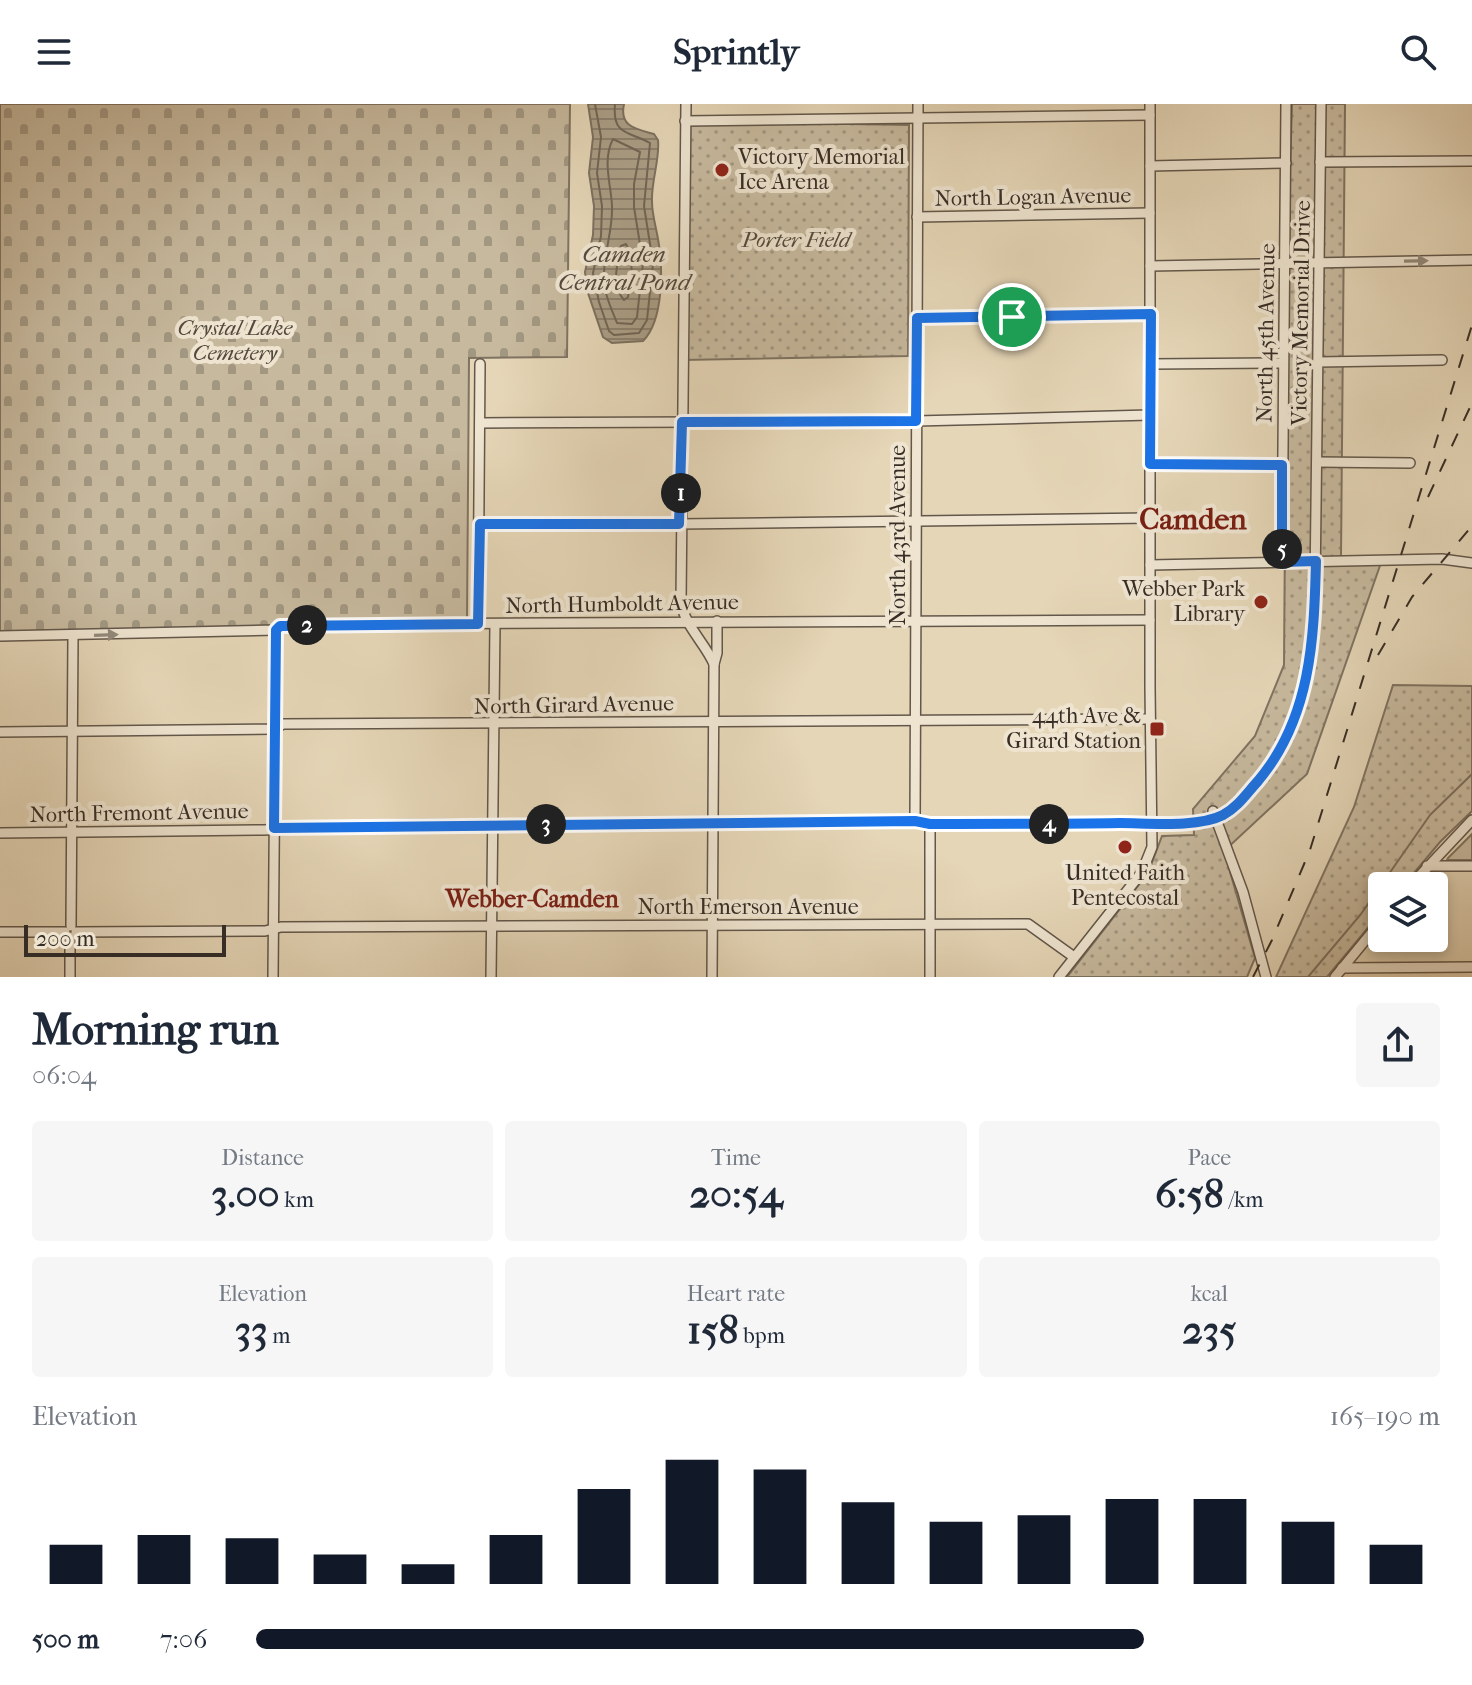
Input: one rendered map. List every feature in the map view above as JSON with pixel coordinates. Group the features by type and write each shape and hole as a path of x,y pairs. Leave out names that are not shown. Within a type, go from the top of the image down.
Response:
{"street":[{"path":"686,104 681,602 687,621 707,648 714,664"},
{"name":"North 43rd Avenue","path":"915,821 918,104"},
{"path":"1059,977 1142,872 1152,847 1150,104"},
{"name":"North 45th Avenue","path":"1282,562 1286,104"},
{"name":"Victory Memorial Drive","path":"1189,822 1235,808 1276,758 1301,703 1311,657 1316,561 1321,104"},
{"path":"685,121 1150,115"},
{"path":"1320,162 1472,161"},
{"name":"North Logan Avenue","path":"1150,166 1286,163"},
{"name":"North Logan Avenue","path":"917,217 1150,213"},
{"path":"1150,266 1472,260"},
{"path":"917,318 1151,314"},
{"path":"1318,362 1442,360"},
{"path":"1151,364 1283,363"},
{"path":"478,624 480,364"},
{"path":"480,423 916,421 1150,415"},
{"path":"1317,462 1410,463"},
{"path":"1150,464 1282,465"},
{"path":"480,524 1150,518"},
{"path":"1150,565 1442,559 1472,563"},
{"name":"North Humboldt Avenue","path":"0,636 276,630 280,626 1150,620"},
{"path":"712,977 717,621"},
{"path":"491,977 495,624"},
{"path":"273,977 276,630"},
{"path":"70,977 73,636"},
{"name":"North Girard Avenue","path":"0,732 274,729 283,724 1150,719"},
{"path":"1215,815 1243,892 1266,977"},
{"path":"1422,872 1472,820"},
{"name":"North Fremont Avenue","path":"0,833 493,824 1189,822"},
{"path":"930,824 930,977"},
{"path":"1427,866 1472,866"},
{"name":"North Emerson Avenue","path":"0,932 265,931 281,927 1028,924 1074,957"},
{"path":"1335,977 1368,937"},
{"path":"1342,968 1472,967"}],"green space":[{"name":"Crystal Lake Cemetery","path":"0,104 570,104 567,357 469,358 467,620 0,633"},
{"path":"1292,104 1345,104 1341,557 1383,557 1307,774 1224,851 1255,958 1247,977 1067,977 1148,873 1162,836 1194,835 1193,809 1255,736 1284,665 1287,263"},
{"name":"Porter Field","path":"685,121 909,125 908,356 683,360"},
{"path":"1393,685 1472,686 1472,811 1415,872 1368,872 1368,928 1327,977 1276,977 1354,807"},
{"path":"1472,834 1472,860 1447,860 1448,858"}],"water":[{"name":"Camden Central Pond","path":"588,104 624,104 624,118 630,126 654,134 658,140 652,202 660,251 660,293 655,320 643,341 612,343 603,337 587,290 585,272 593,235 594,206 589,173 593,137"}],"waterway":[{"path":"1308,977 1361,914 1430,815 1472,774"}],"railway":[{"path":"1253,977 1310,850 1472,325"},
{"path":"1428,497 1472,403"},
{"path":"1378,655 1412,597 1472,526"}],"place":[{"name":"Victory Memorial Ice Arena","path":"722,170"},
{"name":"Webber Park Library","path":"1261,602"},
{"name":"44th Ave & Girard Station","path":"1157,729"},
{"name":"United Faith Pentecostal","path":"1125,847"}],"district":[{"name":"Camden","path":"1193,519"},
{"name":"Webber-Camden","path":"532,899"}],"route":[{"path":"1151,314 1150,464 1282,465 1282,562 1316,561 1311,657 1301,703 1287,738 1276,758 1235,808 1207,820 1154,823 930,824 915,821 274,828 276,630 280,626 478,624 480,524 679,524 682,422 916,421 917,318 1012,317 1151,314"}]}
